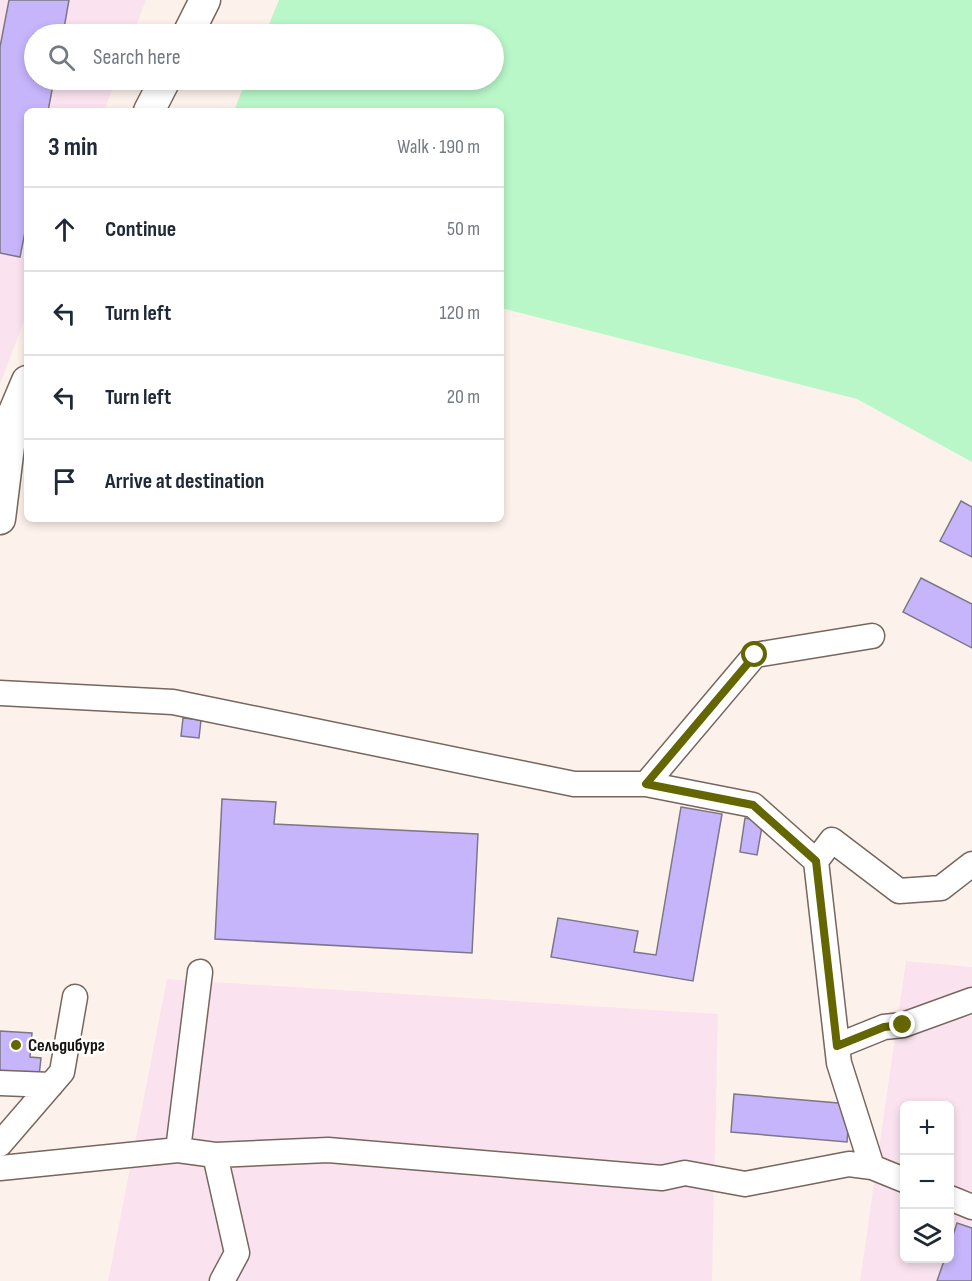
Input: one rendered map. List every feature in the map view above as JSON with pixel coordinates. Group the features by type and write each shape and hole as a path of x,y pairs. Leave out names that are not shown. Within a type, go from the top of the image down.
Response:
{"main road":[{"path":"193,24 205,0"},
{"path":"151,108 160,90"},
{"path":"0,519 13,414 24,388"}],"lane":[{"path":"646,784 755,655 872,636"},
{"path":"0,693 173,702 574,784 646,784 753,805 816,861 839,1064 872,1167"},
{"path":"816,861 832,840 899,891 941,888 972,864"},
{"path":"178,1150 200,972"},
{"path":"0,1143 62,1072 75,997"},
{"path":"837,1046 884,1027 903,1025 972,1000"},
{"path":"0,1083 51,1085"},
{"path":"0,1168 178,1150 215,1155 328,1150 662,1178 685,1173 745,1184 849,1164 872,1167 900,1178"},
{"path":"215,1155 237,1253 222,1281"},
{"path":"954,1200 972,1207"}],"shaded area":[{"path":"0,0 146,0 137,24 24,24 24,90 112,90 105,108 24,108 24,321 0,384"},
{"path":"906,961 972,967 972,1281 860,1281"},
{"path":"167,979 718,1014 712,1281 108,1281"}],"green space":[{"path":"279,0 972,0 972,462 857,399 504,309 504,108 235,108 242,90 504,90 504,24 269,24"}],"building":[{"path":"9,0 69,0 65,24 24,24 24,90 52,90 49,108 24,108 24,237 20,257 0,253 0,47"},
{"path":"961,501 972,507 972,557 940,541"},
{"path":"921,578 972,604 972,648 903,612"},
{"path":"183,718 201,720 199,738 181,736"},
{"path":"222,799 276,802 274,824 478,834 472,953 215,939"},
{"path":"681,807 722,814 693,981 551,957 558,918 638,931 634,952 656,955"},
{"path":"745,818 763,821 757,855 740,852"},
{"name":"Сельдибург","path":"0,1031 32,1033 30,1057 41,1058 39,1076 0,1073"},
{"path":"734,1094 850,1104 847,1142 731,1132"},
{"path":"957,1223 972,1228 972,1281 937,1281 943,1263 954,1263 954,1232"}],"place":[{"name":"Сельдибург","path":"16,1045"}],"route":[{"path":"755,655 646,784 753,805 816,861 837,1046 884,1027 903,1025"}]}
